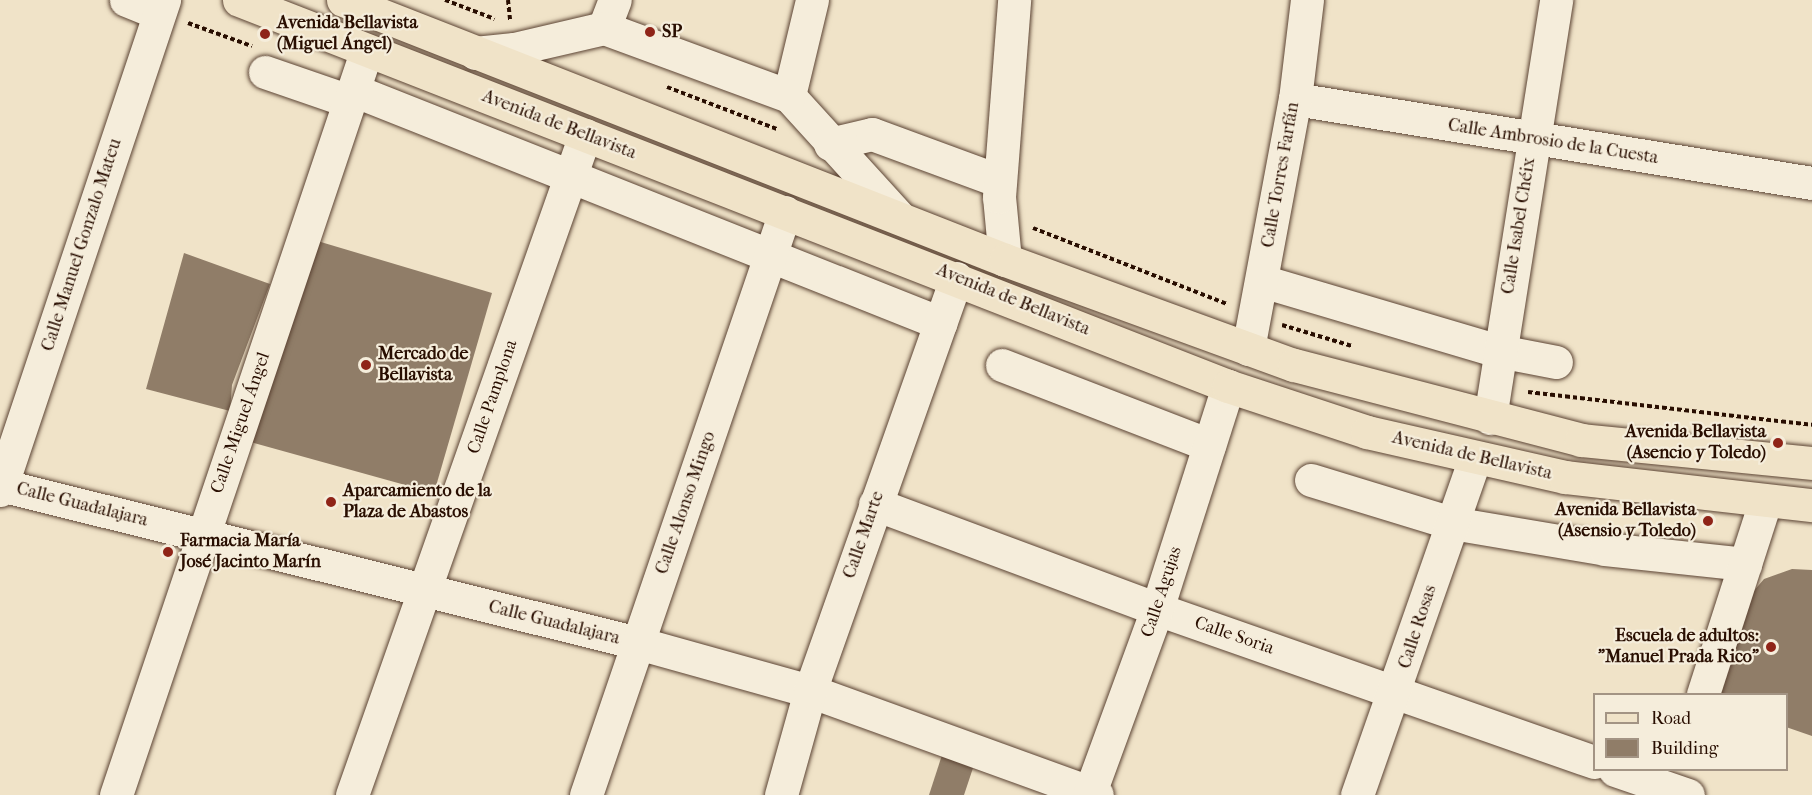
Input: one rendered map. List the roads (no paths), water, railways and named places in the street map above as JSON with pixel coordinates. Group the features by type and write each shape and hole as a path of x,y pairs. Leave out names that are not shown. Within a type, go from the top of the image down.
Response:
{"main road":[{"name":"Avenida de Bellavista","path":"239,0 366,52 956,278 1228,386 1367,432 1565,477 1765,502 1812,505"},
{"name":"Avenida de Bellavista","path":"343,0 1005,260 1294,366 1581,440 1812,463"}],"street":[{"path":"126,0 161,6"},
{"path":"789,96 812,0"},
{"path":"1005,260 1000,181 1014,0"},
{"name":"Calle Torres Farfán","path":"1248,349 1295,99 1307,0"},
{"name":"Calle Isabel Chéix","path":"1490,418 1498,351 1556,0"},
{"name":"Calle Manuel Gonzalo Mateu","path":"1,487 161,6"},
{"path":"475,52 514,49 610,14 789,96 830,144 899,217"},
{"name":"Calle Miguel Ángel","path":"116,795 366,52"},
{"path":"265,72 351,95 570,175 940,323"},
{"name":"Calle Ambrosio de la Cuesta","path":"1295,99 1812,183"},
{"path":"830,144 872,134 1000,181"},
{"name":"Calle Pamplona","path":"352,795 585,135"},
{"name":"Calle Alonso Mingo","path":"586,795 785,212"},
{"name":"Calle Marte","path":"781,795 810,691 956,278"},
{"path":"1262,281 1498,351 1556,362"},
{"path":"1002,365 1209,445"},
{"name":"Calle Agujas","path":"1092,794 1157,609 1228,386"},
{"name":"Calle Rosas","path":"1357,795 1396,693 1475,458"},
{"path":"1311,480 1452,523 1605,549 1745,564"},
{"name":"Calle Guadalajara","path":"1,487 203,534 638,643 810,691 1092,794"},
{"path":"1703,693 1765,502"},
{"name":"Calle Soria","path":"875,504 1157,609 1593,762"},
{"path":"1619,771 1677,787"}],"place":[{"name":"SP","path":"650,32"},
{"name":"Avenida Bellavista (Miguel Ángel)","path":"265,34"},
{"name":"Mercado de Bellavista","path":"366,365"},
{"name":"Avenida Bellavista (Asencio y Toledo)","path":"1778,443"},
{"name":"Aparcamiento de la Plaza de Abastos","path":"331,502"},
{"name":"Avenida Bellavista (Asensio y Toledo)","path":"1708,521"},
{"name":"Farmacia María José Jacinto Marín","path":"168,552"},
{"name":"Escuela de adultos: \"Manuel Prada Rico\"","path":"1771,647"}]}
